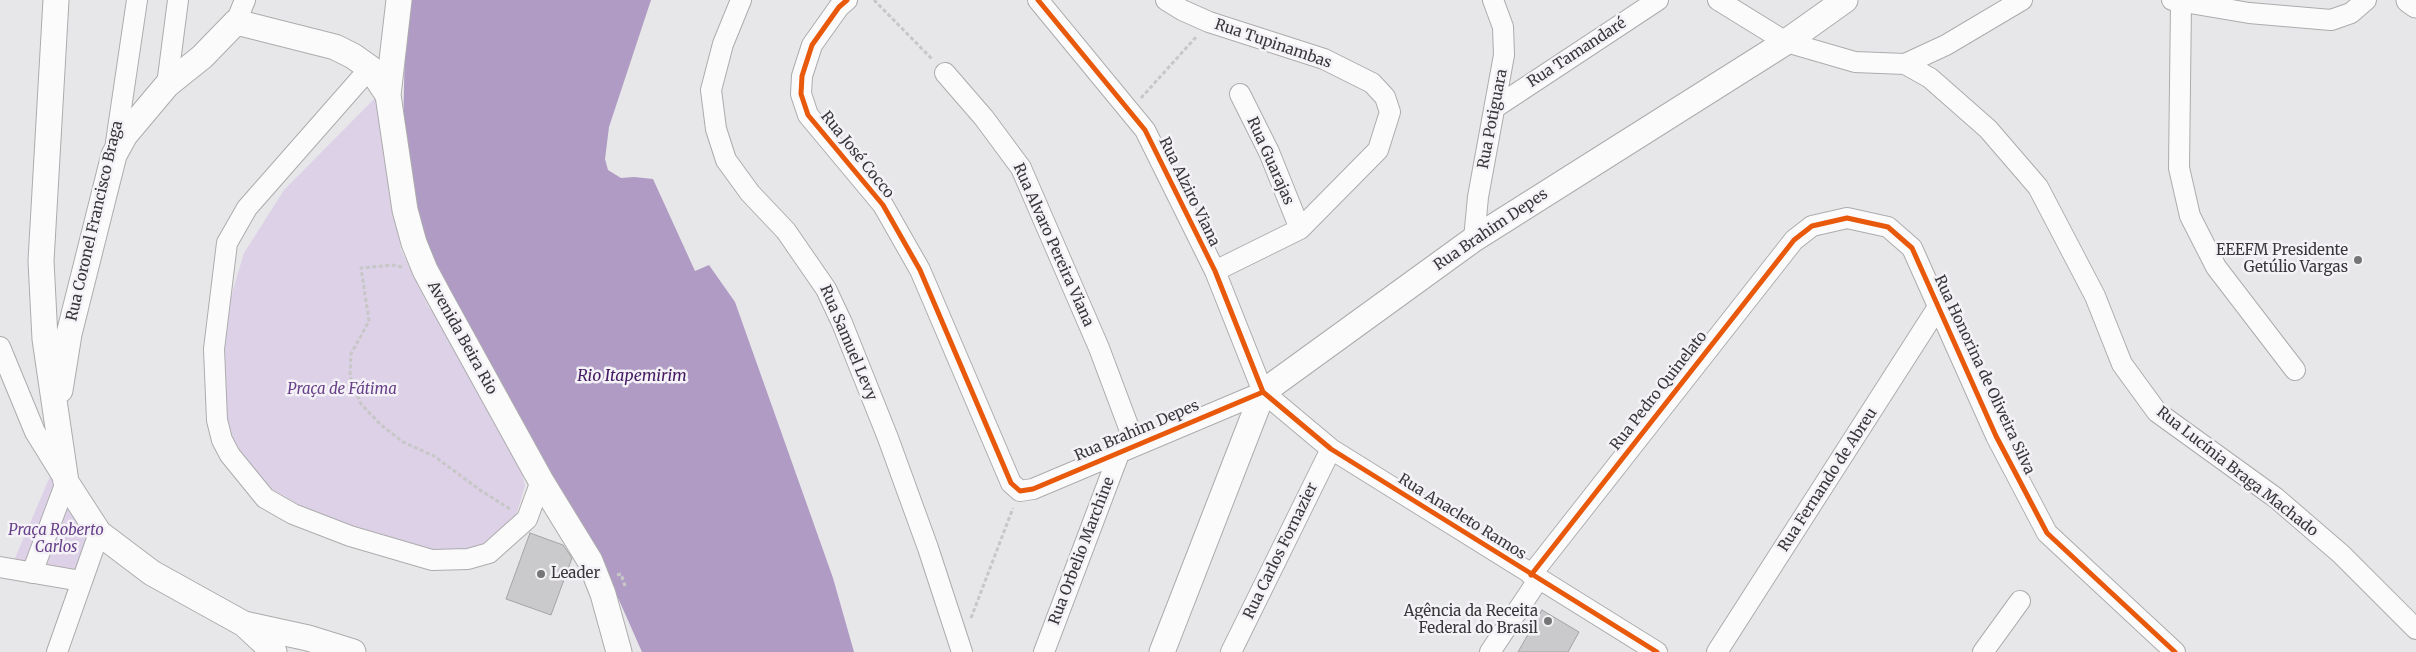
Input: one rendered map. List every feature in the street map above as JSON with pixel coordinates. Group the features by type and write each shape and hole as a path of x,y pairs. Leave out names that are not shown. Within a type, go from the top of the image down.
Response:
{"main road":[{"path":"56,0 41,261 45,339 66,482 99,533 152,573 244,624 274,652"},
{"name":"Avenida Beira Rio","path":"399,0 388,95 405,210 425,270 541,481 590,561 603,594 619,652"},
{"name":"Rua Brahim Depes","path":"1263,392 1474,239 1786,42 1845,0"},
{"path":"2409,0 2416,4"},
{"path":"114,155 125,135 167,84 202,57 240,11 335,47 353,56 370,68 388,95"},
{"name":"Rua Coronel Francisco Braga","path":"56,412 69,334 114,155"},
{"path":"1162,652 1263,392"},
{"path":"244,624 308,638 354,652"}],"street":[{"name":"Rua Coronel Francisco Braga","path":"114,155 138,0"},
{"path":"167,84 178,0"},
{"name":"Rua Samuel Levy","path":"741,0 723,44 711,90 716,130 726,160 750,193 786,231 826,289 842,323 888,438 928,548 961,649"},
{"name":"Rua José Cocco","path":"848,0 839,7 812,45 802,76 801,94 808,115 882,205 920,270 1011,483 1020,491"},
{"name":"Rua Alziro Viana","path":"1038,0 1144,130 1215,271 1263,392"},
{"name":"Rua Tupinambas","path":"1166,0 1182,10 1209,22 1324,59 1372,84 1384,98 1390,112 1378,150 1300,229 1215,271"},
{"name":"Rua Potiguara","path":"1474,239 1478,197 1504,55 1504,27 1492,0"},
{"name":"Rua Tamandaré","path":"1496,107 1658,0"},
{"path":"1718,0 1786,42 1855,62 1905,64 1946,46 2022,0"},
{"path":"2295,370 2216,267 2190,216 2179,168 2177,1 2249,13 2331,20 2351,13 2366,0"},
{"name":"Rua Lucínia Braga Machado","path":"1905,64 1930,78 1988,129 2038,187 2095,296 2122,364 2157,412 2276,498 2341,554 2416,628"},
{"path":"370,68 259,193 247,208 227,243 214,349 216,420 222,440 230,455 265,498 293,514 350,536 432,560 468,559 489,553 527,519 541,481"},
{"name":"Rua Alvaro Pereira Viana","path":"945,73 984,118 1021,168 1099,348 1128,448"},
{"name":"Rua Guarajas","path":"1240,94 1269,152 1300,229"},
{"name":"Rua Honorina de Oliveira Silva","path":"1812,226 1847,218 1888,227 1912,248 1996,436 2047,533 2175,652"},
{"name":"Rua Pedro Quinelato","path":"1490,652 1534,578 1794,240 1812,226"},
{"name":"Rua Fernando de Abreu","path":"1717,652 1938,307"},
{"path":"0,347 35,432 66,482 32,573"},
{"name":"Rua Brahim Depes","path":"1020,491 1033,489 1263,392"},
{"name":"Rua Anacleto Ramos","path":"1263,392 1331,449 1534,578 1656,652"},
{"name":"Rua Orbelio Marchine","path":"1044,652 1128,448"},
{"name":"Rua Carlos Fornazier","path":"1231,652 1331,449"},
{"path":"57,652 99,533"},
{"path":"0,567 81,581"},
{"path":"1983,652 2020,601"}],"path":[{"path":"874,0 945,73"},
{"path":"1129,112 1209,22"},
{"path":"425,270 392,266 361,268 369,321 351,354 350,377 361,404 402,442 434,456 480,490 527,519"},
{"path":"961,649 1020,491"}],"green space":[{"name":"Praça de Fátima","path":"378,95 401,250 428,306 461,348 519,462 525,486 514,522 495,539 480,547 462,552 433,551 321,517 268,487 223,436 222,327 244,253 284,190"},
{"name":"Praça Roberto Carlos","path":"51,474 90,538 77,574 12,565"}],"water":[{"name":"Rio Itapemirim","path":"406,0 651,0 609,127 605,159 608,170 621,178 653,179 695,271 709,265 735,302 833,578 854,652 642,652 619,600 501,394 429,251 417,215 403,130"}],"building":[{"name":"Leader","path":"530,533 563,545 572,558 551,615 506,599"},
{"name":"Agência da Receita Federal do Brasil","path":"1542,610 1579,632 1568,652 1518,652"}],"cycle path":[{"path":"847,0 839,7 812,45 802,76 801,94 808,115 883,205 920,270 1011,483 1020,491 1033,489 1263,392"},
{"path":"1038,0 1145,130 1215,271 1263,392 1331,449 1657,652"},
{"path":"1531,575 1794,240 1812,226 1847,218 1888,227 1912,248 1996,436 2047,533 2175,652"}],"place":[{"name":"EEEFM Presidente Getúlio Vargas","path":"2358,260"},
{"name":"Leader","path":"541,574"},
{"name":"Agência da Receita Federal do Brasil","path":"1548,621"}]}
